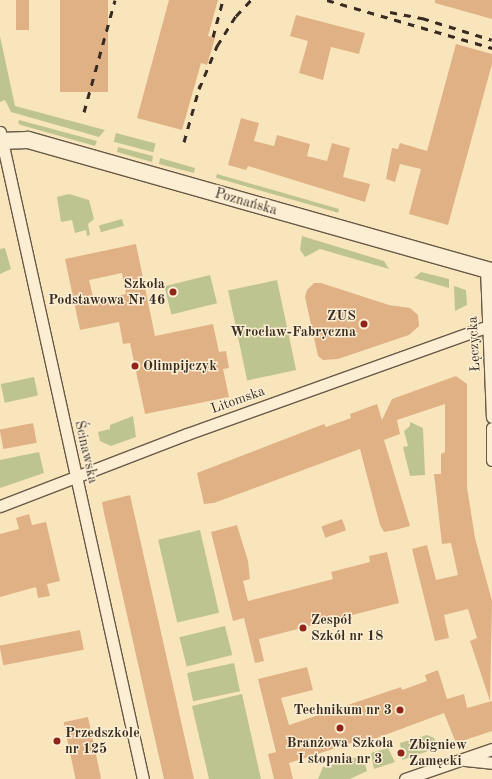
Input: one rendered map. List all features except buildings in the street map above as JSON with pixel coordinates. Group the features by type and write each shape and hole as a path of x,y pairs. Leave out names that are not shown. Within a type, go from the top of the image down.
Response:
{"street":[{"name":"Poznańska","path":"1,138 28,140 489,270"},
{"name":"Ścinawska","path":"1,138 143,779"},
{"name":"Łęczycka","path":"489,270 488,326 492,417"},
{"name":"Litomska","path":"0,506 488,326"},
{"path":"492,428 492,460"},
{"path":"405,779 464,760 492,749"},
{"path":"464,760 492,763"}],"green space":[{"path":"0,36 15,106 105,130 99,137 11,112 5,100 0,102"},
{"path":"19,120 97,141 95,146 21,125 18,123"},
{"path":"116,133 156,144 153,152 114,142"},
{"path":"118,147 153,156 152,162 117,152"},
{"path":"160,158 195,168 194,173 159,164"},
{"path":"217,174 339,209 338,213 216,178"},
{"path":"69,194 89,200 94,219 88,224 90,235 87,236 86,230 75,233 72,220 61,222 57,197"},
{"path":"122,219 124,226 101,232 99,226"},
{"path":"302,236 384,261 389,269 320,249 305,257 300,250"},
{"path":"5,248 11,269 0,274 0,249"},
{"path":"421,272 449,279 449,288 414,278"},
{"path":"210,275 217,303 171,315 164,286"},
{"path":"277,280 296,370 247,380 228,290"},
{"path":"454,286 466,290 467,305 455,311"},
{"path":"34,377 38,396 5,403 1,384"},
{"path":"133,416 136,437 111,446 100,441 98,432 110,429 110,425"},
{"path":"410,422 423,428 425,475 410,476 403,447 408,446 404,431 410,426"},
{"path":"39,452 44,473 0,488 0,460"},
{"path":"200,530 219,613 177,622 158,540"},
{"path":"225,626 232,655 187,666 179,637"},
{"path":"234,663 240,691 193,701 187,673"},
{"path":"242,694 261,779 209,779 192,706"},
{"path":"427,735 434,738 440,747 402,760 400,743"},
{"path":"388,748 395,762 374,769 371,753"},
{"path":"357,757 364,760 367,771 350,779 318,779 323,767"}],"railway":[{"path":"84,112 115,0"},
{"path":"213,37 223,0"},
{"path":"199,89 217,46 236,16 251,0"},
{"path":"327,0 492,48"},
{"path":"390,12 422,18 492,40"},
{"path":"184,142 200,85"}],"place":[{"name":"Szkoła Podstawowa Nr 46","path":"173,292"},
{"name":"ZUS Wrocław-Fabryczna","path":"364,324"},
{"name":"Olimpijczyk","path":"135,366"},
{"name":"Zespół Szkół nr 18","path":"303,628"},
{"name":"Technikum nr 3","path":"400,710"},
{"name":"Branżowa Szkoła I stopnia nr 3","path":"340,728"},
{"name":"Przedszkole nr 125","path":"57,741"},
{"name":"Zbigniew Zamęcki","path":"401,753"}]}
